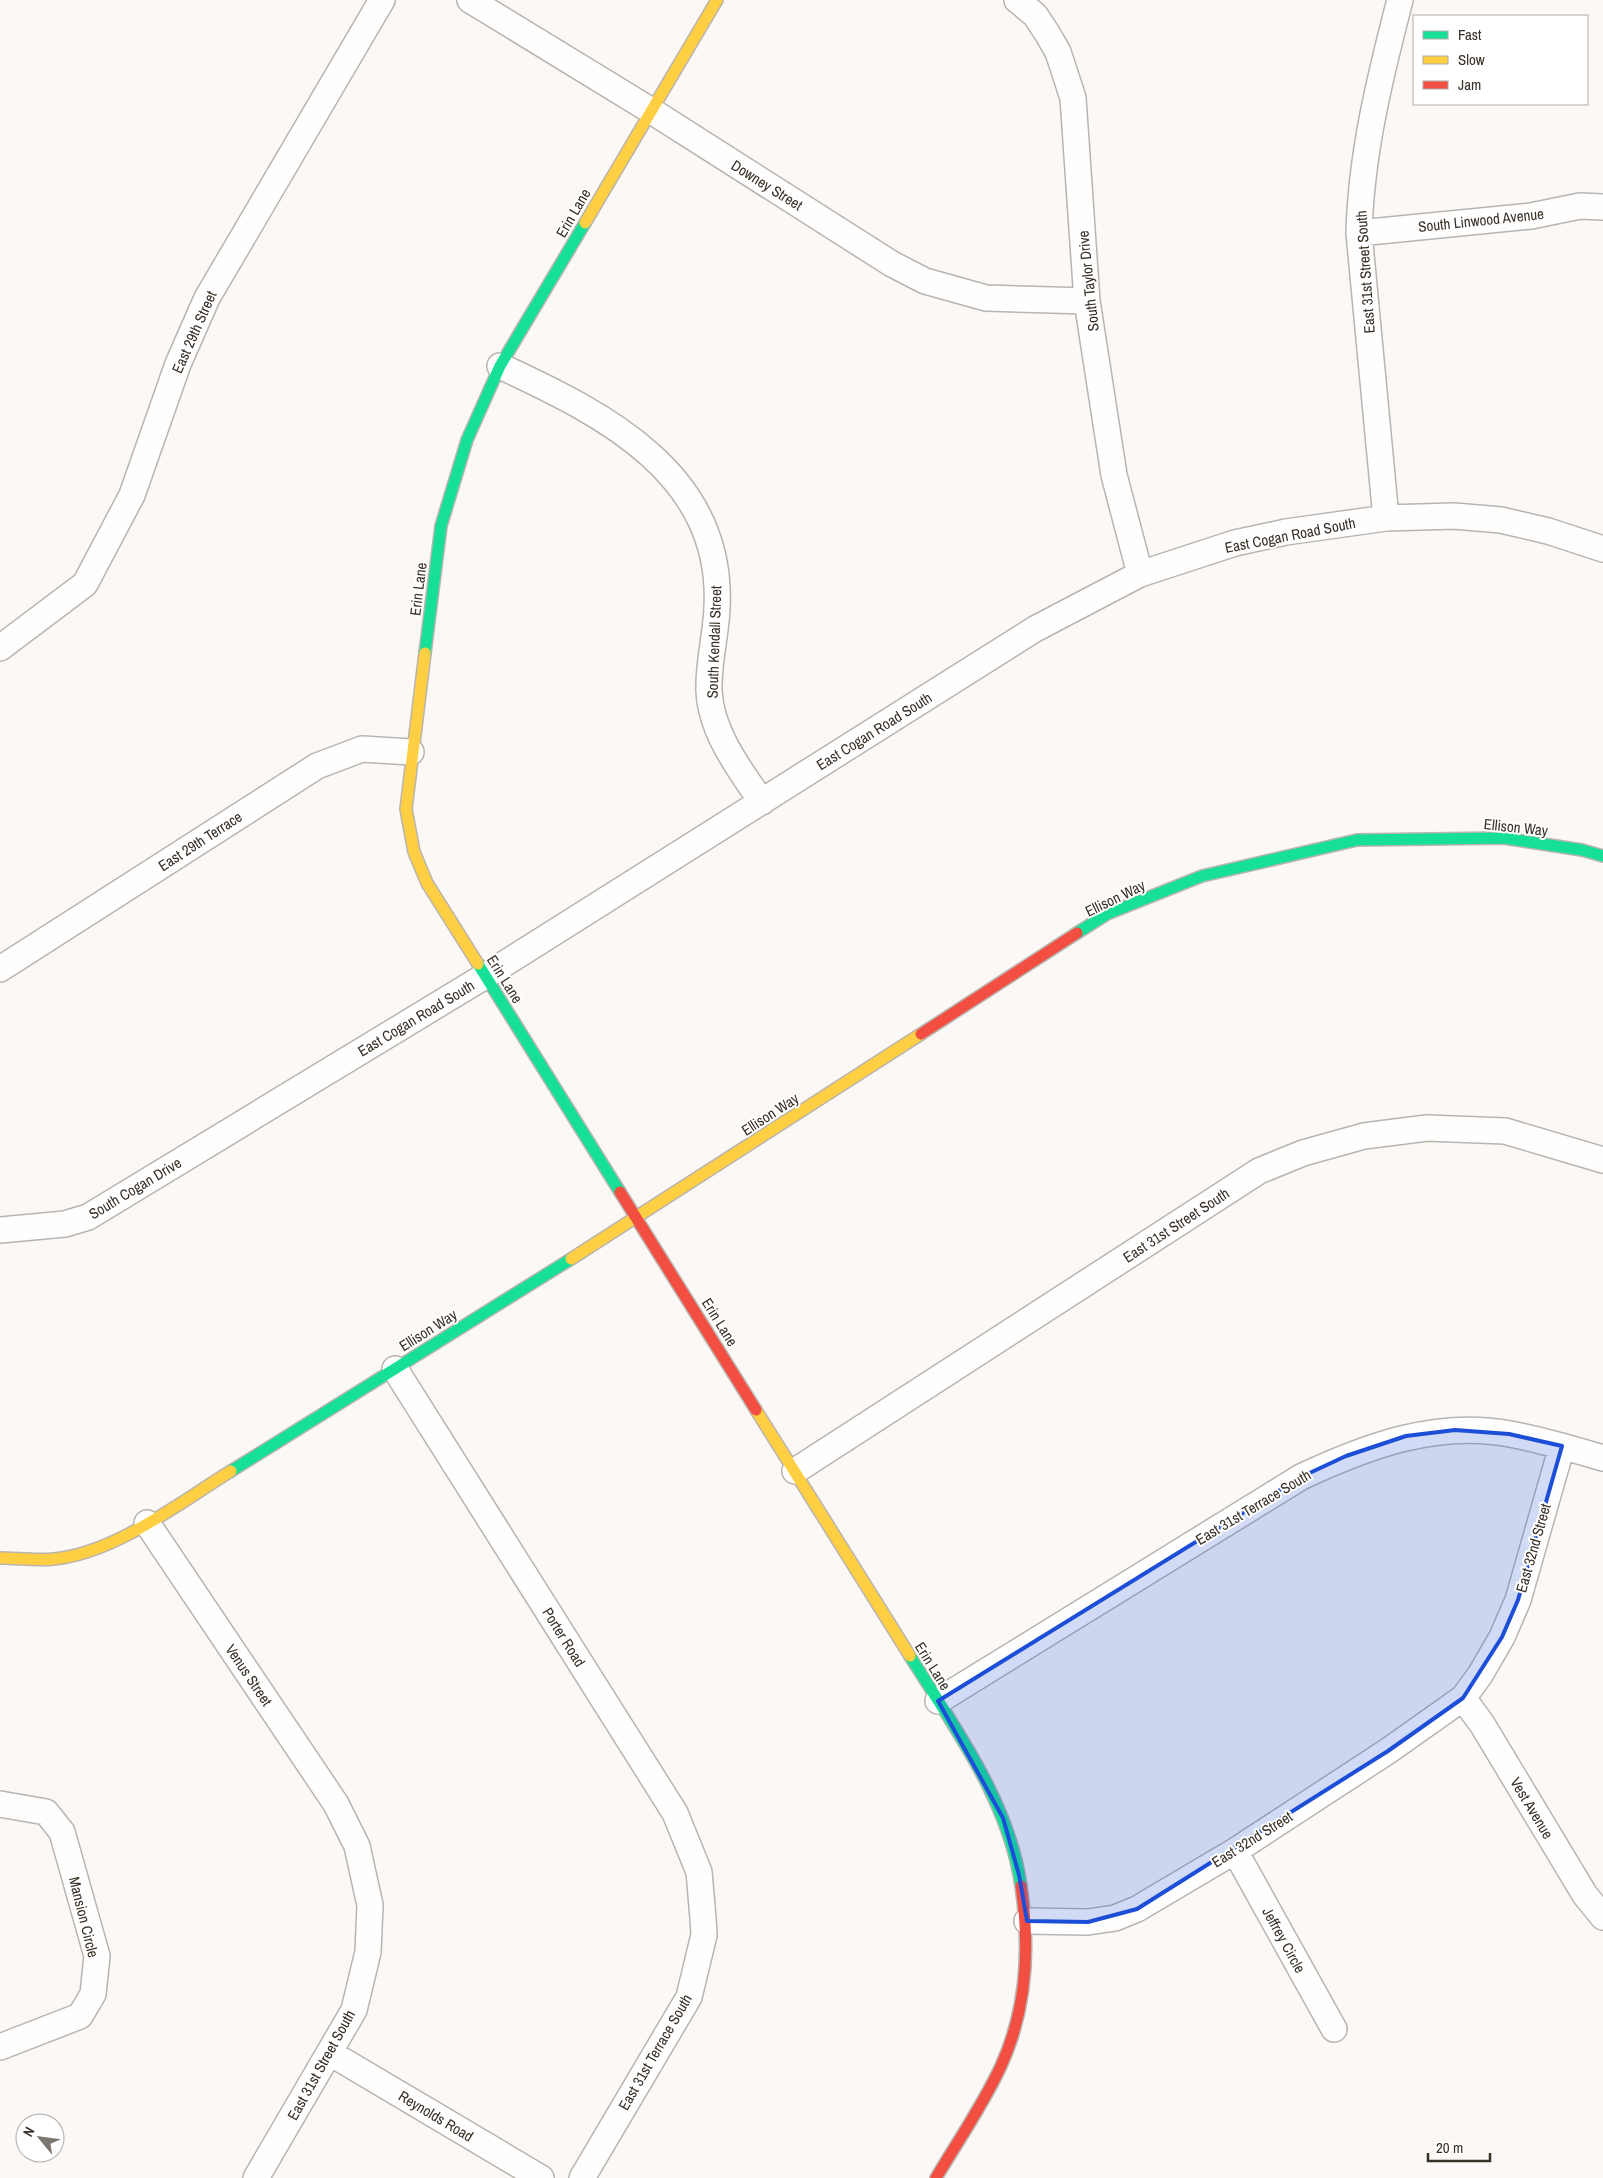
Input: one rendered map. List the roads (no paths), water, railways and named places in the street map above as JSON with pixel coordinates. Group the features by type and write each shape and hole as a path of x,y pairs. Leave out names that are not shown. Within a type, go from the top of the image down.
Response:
{"street":[{"name":"East 29th Street","path":"0,648 85,584 94,570 132,495 178,364 206,298 382,0"},
{"name":"Downey Street","path":"470,0 650,110 892,264 925,282 986,298 1087,301"},
{"name":"Erin Lane","path":"717,0 650,110 500,366 467,440 441,526 406,809 414,852 427,884 795,1471 938,1701 982,1776 1003,1818 1019,1875 1026,1921"},
{"name":"South Taylor Drive","path":"1016,0 1035,15 1047,33 1058,52 1073,98 1087,301 1114,475 1140,574"},
{"name":"East 31st Street South","path":"1386,518 1359,233 1360,188 1377,88 1400,0"},
{"name":"South Linwood Avenue","path":"1359,233 1531,216 1580,206 1603,207"},
{"name":"South Kendall Street","path":"500,366 567,397 639,444 670,473 692,502 710,543 716,579 717,607 709,690 712,713 737,766 762,802"},
{"name":"East Cogan Road South","path":"208,1145 485,976 1035,629 1140,574 1235,543 1286,532 1386,518 1454,516 1501,520 1548,531 1603,550"},
{"name":"East 29th Terrace","path":"0,969 318,766 362,749 412,752"},
{"name":"Ellison Way","path":"0,1558 54,1559 89,1550 147,1523 637,1218 1107,914 1202,876 1357,840 1504,838 1582,850 1603,856"},
{"name":"East 31st Street South","path":"795,1471 1259,1172 1303,1153 1364,1136 1427,1128 1505,1131 1603,1160"},
{"name":"South Cogan Drive","path":"0,1230 65,1224 88,1217 208,1145"},
{"name":"Porter Road","path":"395,1369 676,1814 700,1872 703,1918"},
{"name":"East 31st Terrace South","path":"938,1701 1301,1477 1346,1456 1406,1436 1454,1430 1509,1434 1603,1458"},
{"name":"East 32nd Street","path":"1026,1921 1088,1922 1115,1918 1137,1909 1235,1850 1388,1752 1463,1698 1480,1675 1502,1637 1518,1600 1562,1446"},
{"name":"Venus Street","path":"147,1523 336,1804 348,1829"},
{"name":"Vest Avenue","path":"1463,1698 1482,1724 1585,1895 1603,1917"},
{"name":"Mansion Circle","path":"0,1804 46,1812 62,1832 97,1956 93,1994 80,2016 0,2047"},
{"name":"East 31st Street South","path":"256,2178 354,2010 368,1952 370,1905 357,1846 348,1829"},
{"name":"Jeffrey Circle","path":"1235,1850 1334,2029"},
{"name":"East 31st Terrace South","path":"582,2178 689,1997 704,1935 703,1918"},
{"path":"936,2178 990,2088 1011,2040 1020,2004 1026,1963 1026,1921"},
{"name":"Reynolds Road","path":"330,2053 541,2178"}]}
